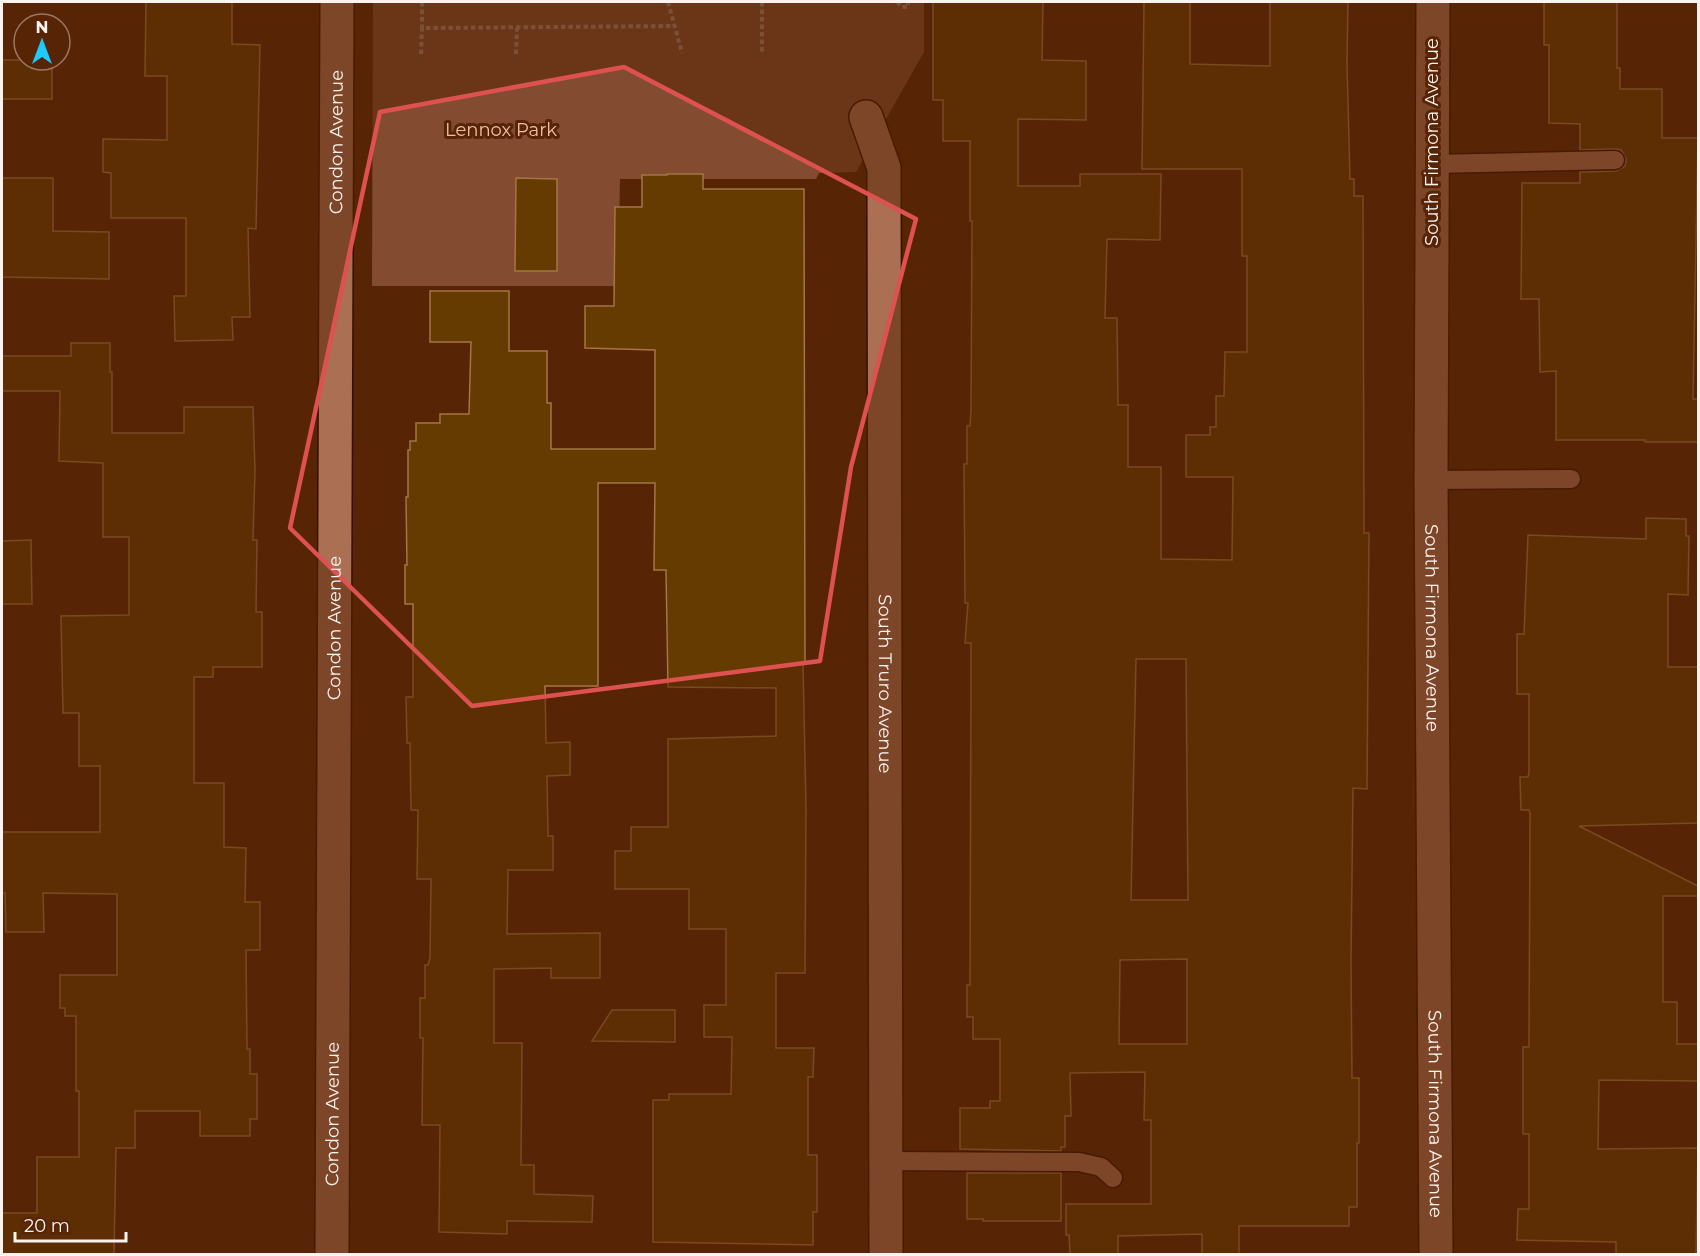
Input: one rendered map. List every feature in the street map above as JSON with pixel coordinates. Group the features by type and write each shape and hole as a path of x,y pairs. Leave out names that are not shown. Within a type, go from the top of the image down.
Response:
{"street":[{"name":"Condon Avenue","path":"332,1254 337,2"},
{"name":"South Firmona Avenue","path":"1433,2 1431,480 1436,1254"},
{"name":"South Truro Avenue","path":"866,117 884,168 886,1254"}],"lane":[{"path":"1432,164 1615,160"},
{"path":"1431,480 1571,479"},
{"path":"885,1161 1079,1162 1101,1167 1113,1178"}],"path":[{"path":"422,2 422,54"},
{"path":"668,2 682,53"},
{"path":"762,2 762,53"},
{"path":"897,2 902,7 908,7 908,2"},
{"path":"422,28 675,26"},
{"path":"516,54 517,28"}],"highlighted area":[{"path":"624,67 916,219 851,467 820,661 472,706 290,528 380,112"}],"green space":[{"name":"Lennox Park","path":"373,2 924,2 924,52 856,172 819,173 816,179 620,179 618,286 372,286"}],"building":[{"path":"146,2 232,2 232,44 260,45 256,229 248,228 250,317 232,317 233,340 175,341 174,296 186,296 186,218 111,218 111,173 103,172 103,139 167,140 167,76 145,76"},
{"path":"933,2 1043,2 1042,60 1086,61 1086,120 1018,119 1018,186 1080,186 1080,174 1161,174 1160,240 1107,239 1105,318 1117,318 1118,405 1128,405 1128,467 1161,467 1161,559 1232,560 1233,477 1186,477 1186,435 1210,435 1210,427 1216,427 1216,396 1224,396 1225,352 1247,352 1247,256 1242,256 1242,169 1142,169 1144,2 1190,2 1190,64 1270,66 1270,2 1348,2 1350,179 1354,179 1354,196 1363,196 1364,533 1369,533 1367,789 1353,788 1352,1078 1359,1078 1359,1143 1357,1143 1357,1207 1349,1207 1349,1226 1239,1226 1239,1254 1202,1254 1202,1234 1118,1236 1118,1254 1070,1254 1069,1235 1066,1235 1066,1204 1151,1204 1151,1120 1144,1120 1145,1072 1070,1073 1071,1116 1065,1116 1065,1147 1061,1147 1061,1151 960,1149 960,1108 990,1108 990,1101 1000,1101 1000,1039 973,1039 973,1017 967,1017 967,985 970,985 971,643 965,643 968,603 965,603 964,464 967,464 967,426 970,426 971,409 970,141 943,141 943,100 933,100","holes":["1136,659 1186,659 1188,900 1131,900","1187,959 1187,1044 1119,1044 1120,960"]},
{"path":"1544,2 1617,2 1617,68 1620,68 1620,89 1662,89 1662,138 1698,138 1693,399 1698,399 1698,442 1556,440 1556,371 1540,372 1539,299 1521,299 1522,183 1580,183 1580,172 1616,171 1625,166 1626,159 1621,150 1580,150 1580,124 1549,123 1549,45 1544,45"},
{"path":"2,60 12,60 12,72 52,72 52,99 2,99"},
{"path":"703,174 703,189 804,189 805,973 776,973 776,1048 814,1048 813,1077 808,1077 808,1155 817,1155 817,1212 813,1212 813,1245 653,1242 653,1100 669,1100 669,1094 731,1094 732,1037 704,1037 704,1005 726,1005 726,929 689,929 689,889 615,889 615,851 631,851 631,827 668,827 668,739 776,736 776,688 668,687 666,570 654,570 655,483 598,483 598,686 545,686 546,743 570,742 570,775 547,776 548,836 553,836 553,870 508,870 507,934 600,933 600,978 551,978 551,968 494,969 494,1043 522,1043 521,1165 534,1165 534,1194 593,1196 592,1222 507,1221 507,1234 439,1232 440,1125 422,1125 423,1038 420,1038 420,998 425,998 425,965 428,965 430,958 431,879 417,879 418,810 411,810 410,743 407,743 406,697 413,697 413,604 405,604 406,497 408,497 408,450 410,450 410,441 416,441 416,423 440,423 440,414 469,414 471,342 430,342 430,291 509,291 509,351 547,351 547,403 551,403 551,449 655,449 655,350 585,348 585,306 614,306 615,207 642,207 642,175"},
{"path":"2,178 53,178 53,231 109,232 109,279 2,277"},
{"path":"516,178 557,179 557,271 515,271"},
{"path":"71,343 110,343 112,433 184,433 184,407 253,407 255,470 253,540 257,540 256,612 262,612 262,667 213,667 213,677 194,677 194,783 224,783 224,847 246,848 245,902 260,902 260,950 246,950 247,1049 250,1049 250,1074 257,1074 257,1119 250,1119 250,1136 200,1136 200,1111 135,1111 135,1148 116,1148 114,1254 2,1254 2,1213 37,1213 37,1157 79,1157 76,1016 65,1016 65,1008 60,1008 60,975 117,975 117,894 43,893 44,932 6,932 5,893 2,893 2,832 100,832 100,766 79,766 79,713 63,713 61,616 129,615 129,537 103,537 103,463 59,461 60,391 2,391 2,356 71,356"},
{"path":"1646,518 1686,519 1686,536 1689,536 1688,595 1668,594 1668,667 1698,667 1698,823 1579,826 1698,886 1698,896 1663,896 1663,1002 1677,1002 1677,1044 1698,1044 1698,1081 1599,1080 1598,1149 1698,1148 1696,1254 1616,1254 1616,1242 1517,1240 1518,1209 1529,1209 1529,1134 1523,1134 1523,1047 1529,1047 1530,813 1529,810 1521,810 1520,777 1528,777 1529,773 1529,694 1517,694 1517,634 1524,634 1528,535 1646,539"},
{"path":"31,540 32,604 2,604 2,541"},
{"path":"612,1010 675,1010 675,1042 592,1041"},
{"path":"967,1173 1061,1173 1061,1221 967,1219"}]}
